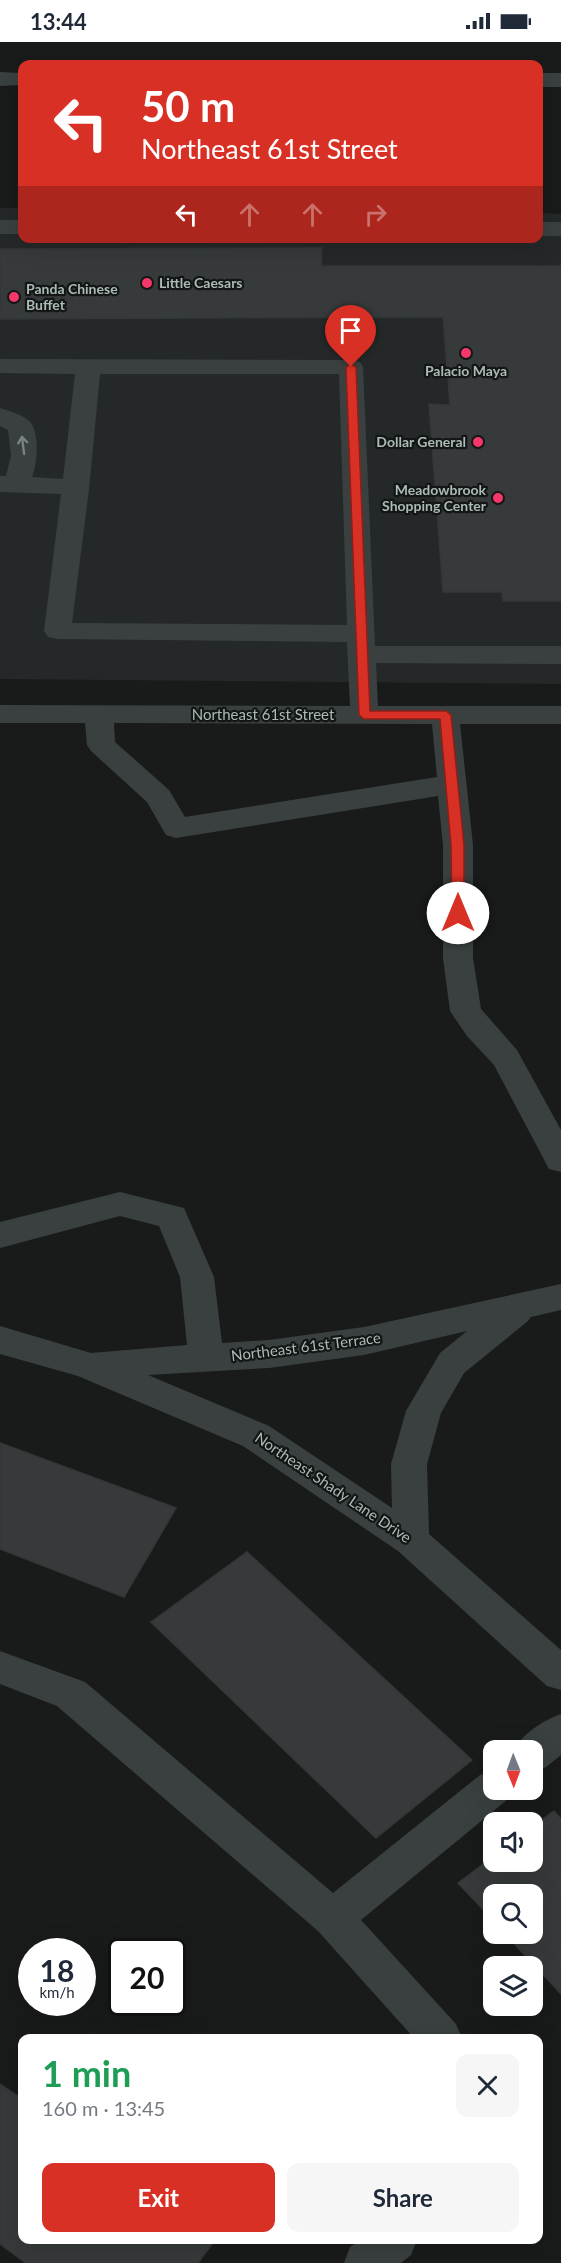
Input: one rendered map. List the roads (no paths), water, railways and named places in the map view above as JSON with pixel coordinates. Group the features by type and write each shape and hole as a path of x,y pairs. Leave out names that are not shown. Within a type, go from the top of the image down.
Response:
{"street":[{"path":"0,79 18,79"},
{"path":"543,80 561,80"},
{"path":"0,227 18,227"},
{"path":"543,229 561,229"},
{"path":"0,366 351,367 364,715"},
{"path":"88,367 83,434 64,558 58,631 561,655"},
{"path":"0,416 20,426 24,453 23,470 7,484"},
{"path":"0,438 5,442 3,458 0,462"},
{"path":"7,484 52,485 76,489"},
{"name":"Northeast 61st Street","path":"0,714 561,715"},
{"path":"99,714 101,745 159,797 176,828 452,784"},
{"path":"446,715 458,845 458,958 466,1011 477,1028 506,1058 561,1160"},
{"path":"0,1235 120,1203 172,1217 197,1277 206,1359"},
{"name":"Northeast 61st Terrace","path":"87,1365 269,1354 364,1341 561,1297"},
{"name":"Northeast 61st Terrace","path":"411,1540 409,1464 424,1411 452,1363 522,1307"},
{"name":"Northeast Shady Lane Drive","path":"0,1340 87,1365 256,1436 411,1540 561,1674"},
{"path":"0,1667 71,1694 333,1918 437,2034"},
{"path":"543,1746 561,1731"},
{"path":"333,1918 483,1795"},
{"path":"366,2263 390,2244"}],"place":[{"name":"Little Caesars","path":"147,283"},
{"name":"Panda Chinese Buffet","path":"14,297"},
{"name":"Palacio Maya","path":"466,353"},
{"name":"Dollar General","path":"478,442"},
{"name":"Meadowbrook Shopping Center","path":"498,498"}]}
